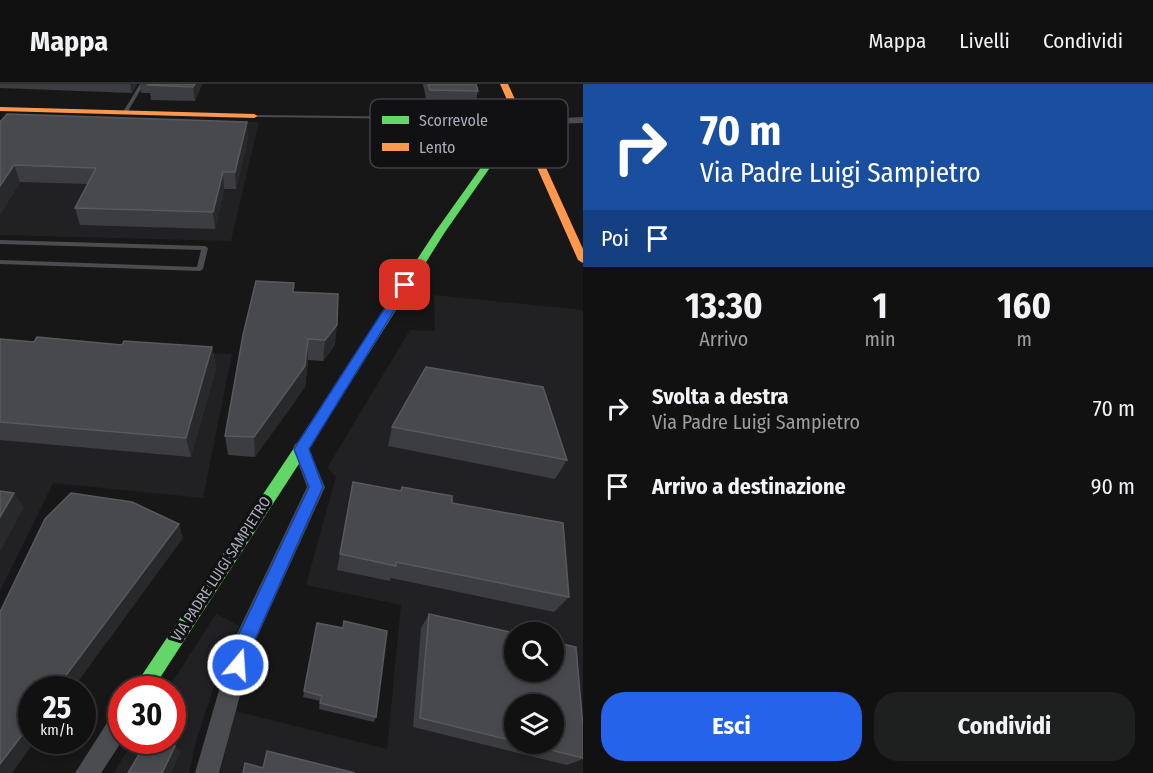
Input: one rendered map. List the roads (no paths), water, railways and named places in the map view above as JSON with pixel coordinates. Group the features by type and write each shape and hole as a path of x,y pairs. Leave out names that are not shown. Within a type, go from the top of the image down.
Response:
{"street":[{"path":"504,84 511,99"},
{"path":"0,109 257,116"},
{"name":"VIA PADRE LUIGI SAMPIETRO","path":"150,676 301,449 405,285 485,168"},
{"path":"541,168 583,260"},
{"path":"207,773 244,642 316,487 301,449"},
{"path":"87,773 108,741"}],"lane":[{"path":"125,112 142,84"},
{"path":"257,116 370,117"},
{"path":"0,242 205,248 200,269 0,262"}]}
